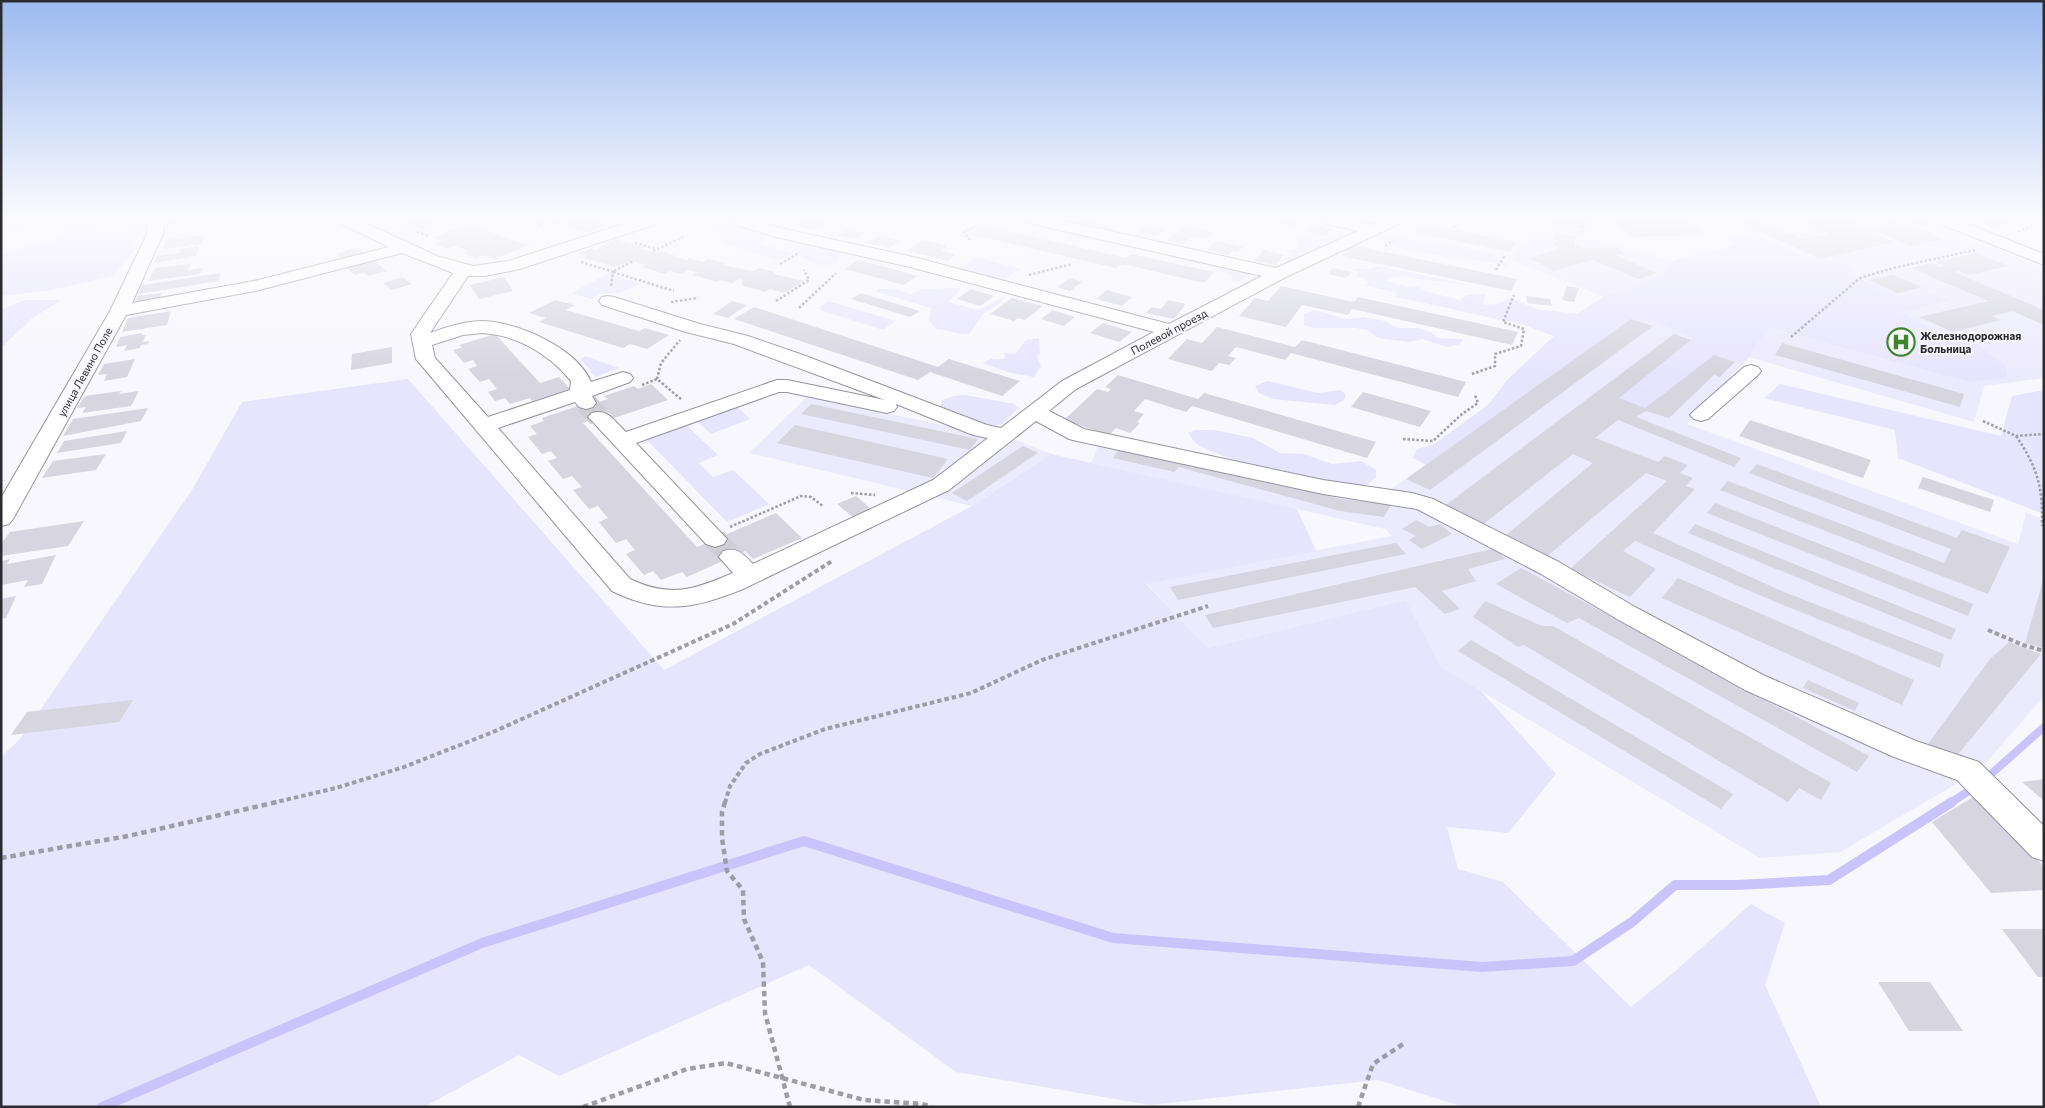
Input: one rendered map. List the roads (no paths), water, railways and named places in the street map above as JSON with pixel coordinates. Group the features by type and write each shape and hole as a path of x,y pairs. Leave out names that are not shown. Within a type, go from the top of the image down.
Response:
{"street":[{"name":"улица Левино Поле","path":"1,520 119,311 138,271"},
{"path":"119,311 256,286 315,271"},
{"path":"471,271 420,334 422,342 467,329 482,327 514,333 556,354 572,368 582,381 588,404 713,537"},
{"path":"946,271 1172,330"},
{"path":"1263,271 1278,274"},
{"name":"Полевой проезд","path":"422,342 426,359 622,585 636,593 659,600 682,599 702,596 750,576 941,485 1069,385 1285,271"},
{"path":"608,301 685,326 741,340 965,423 1005,435"},
{"path":"1701,415 1751,371"},
{"path":"484,426 588,404 623,378"},
{"path":"622,441 768,388 787,386 965,423"},
{"path":"1034,412 1077,434 1323,488 1412,500 1425,504 1550,568 1626,613 1755,683 1905,749 1968,772 2044,847"},
{"path":"732,557 750,576"}],"waterway":[{"path":"1990,775 2044,727"},
{"path":"1950,803 1969,791"},
{"path":"102,1107 482,943 804,841 1113,938 1482,967 1573,961 1632,922 1675,885 1736,885 1829,880 1952,802"}],"tunnel":[{"path":"586,403 599,417"},
{"path":"715,539 732,557"}],"place":[{"name":"Железнодорожная Больница","path":"1901,342"}]}
